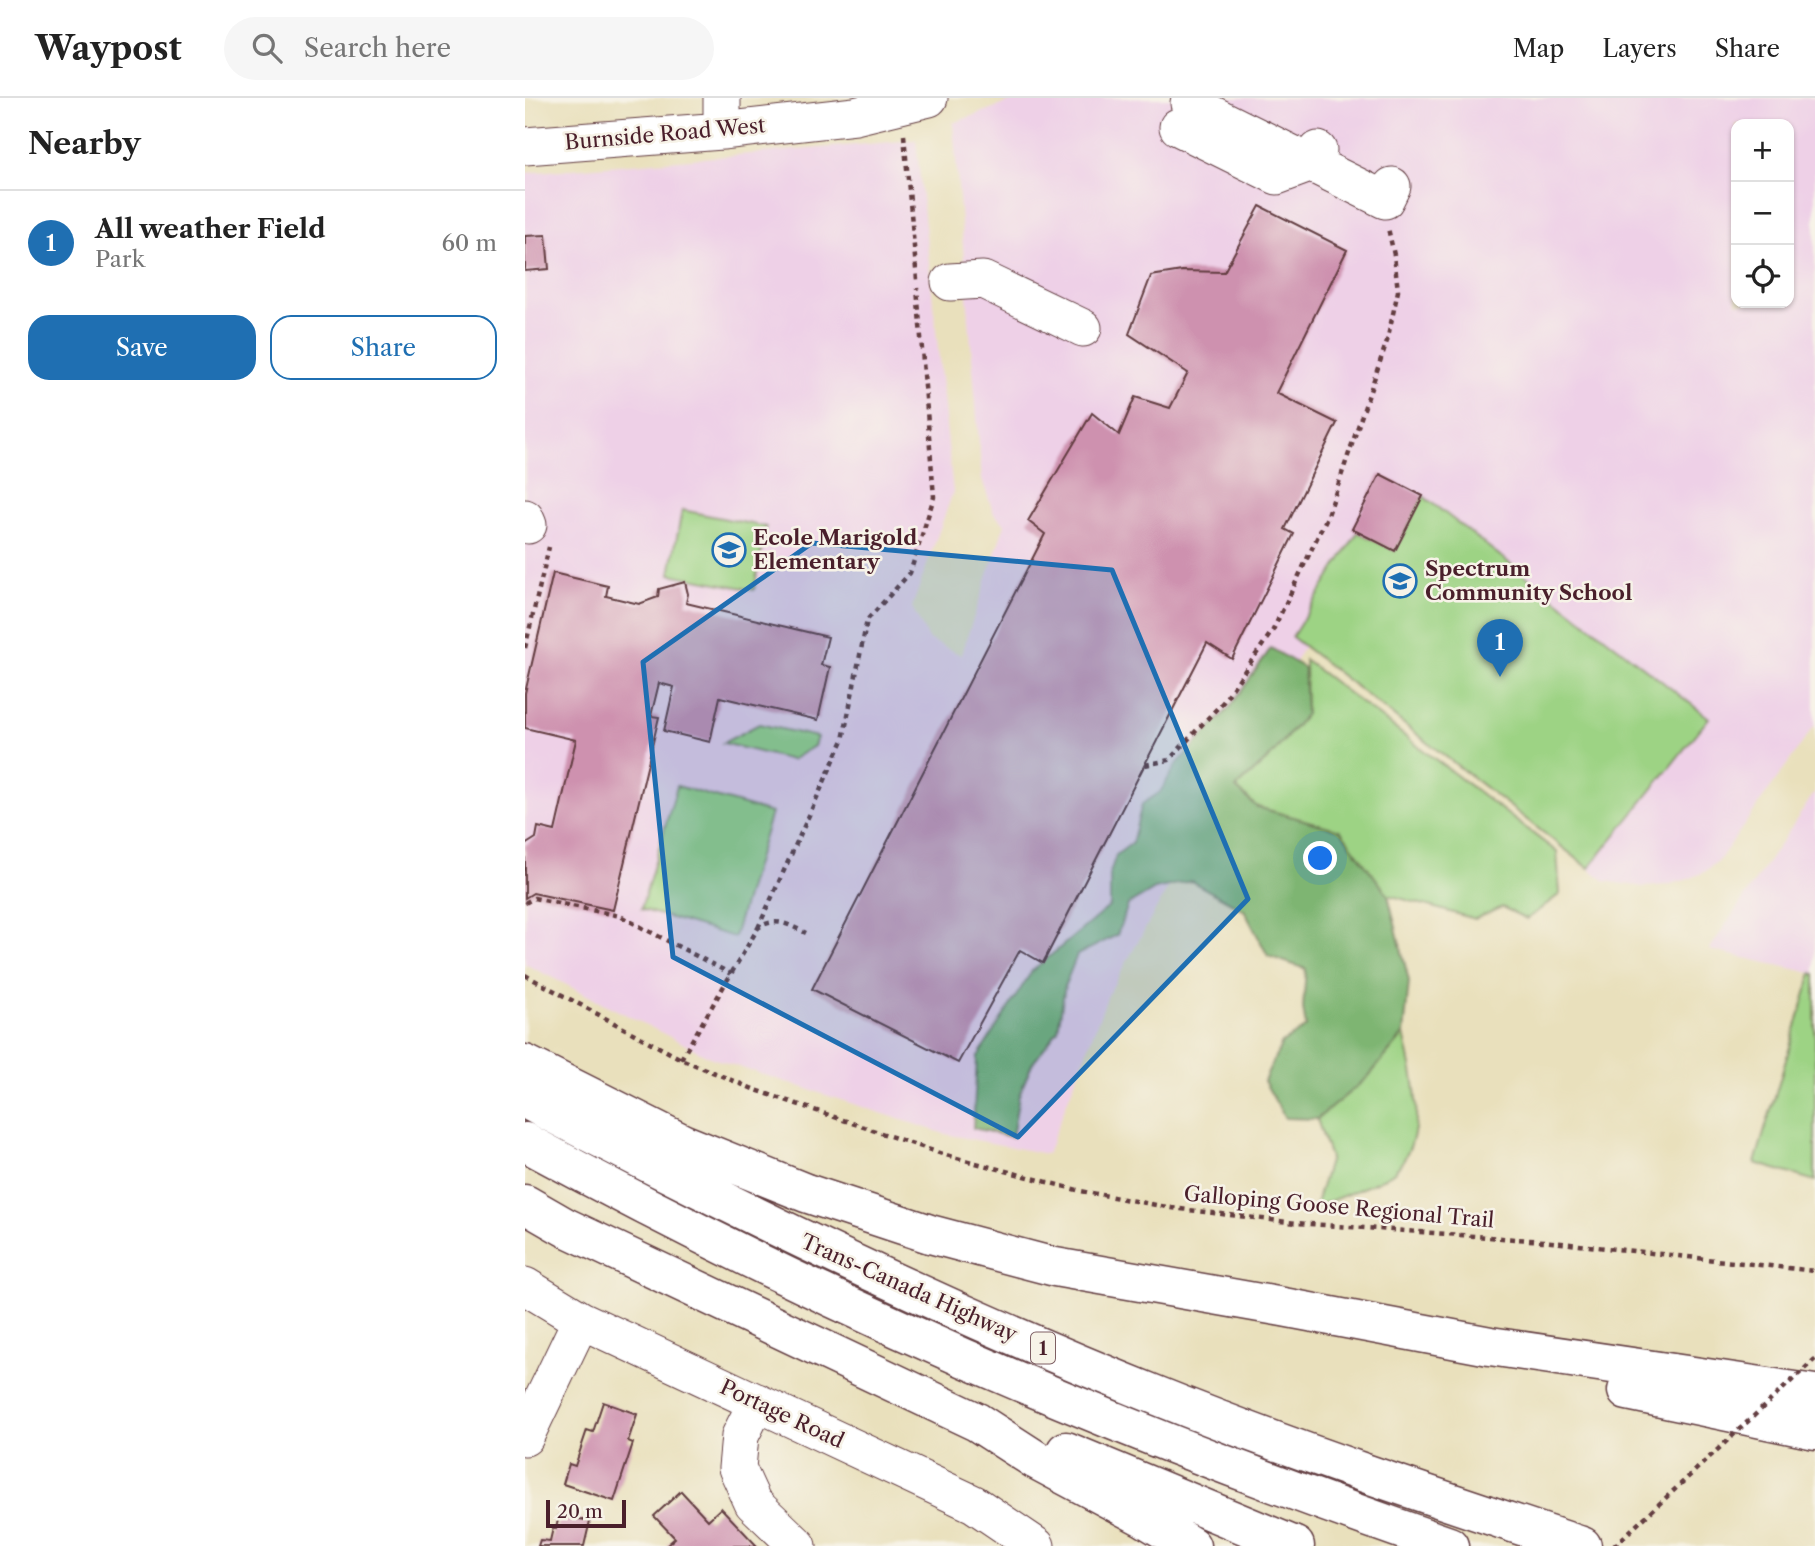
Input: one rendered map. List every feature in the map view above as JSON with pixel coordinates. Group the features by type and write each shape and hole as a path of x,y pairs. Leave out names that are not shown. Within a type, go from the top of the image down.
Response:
{"highway":[{"path":"525,1063 682,1143 806,1193 930,1234 1055,1267 1490,1346 1815,1394"},
{"name":"Trans-Canada Highway","path":"525,1099 809,1243 1067,1358 1303,1452 1583,1546"},
{"name":"Trans-Canada Highway","path":"525,1142 789,1278 973,1362 1219,1463 1449,1546"},
{"path":"525,1204 565,1227 977,1422 1036,1460 1145,1518 1191,1546"},
{"path":"1490,1346 1541,1373 1815,1430"},
{"path":"977,1422 1056,1447 1295,1546"}],"street":[{"name":"Burnside Road West","path":"525,146 722,115 855,116 913,102"},
{"path":"1184,115 1315,156 1388,193"},
{"path":"950,282 983,280 1083,328"},
{"name":"Portage Road","path":"525,1286 581,1320 974,1504 1036,1546"},
{"path":"525,1437 581,1320"},
{"path":"757,1402 740,1436 737,1468 753,1503 798,1546"}],"path":[{"path":"681,1059 758,928 843,740 867,620 910,573 934,498 904,132 913,102"},
{"path":"1145,765 1169,761 1223,702 1273,630 1328,515 1387,341 1398,291 1388,193"},
{"path":"525,648 534,528"},
{"path":"525,903 534,898 620,916 731,974"},
{"path":"758,928 765,923 777,921 806,933"},
{"name":"Galloping Goose Regional Trail","path":"525,975 681,1059 807,1108 942,1154 1081,1191 1159,1205 1296,1223 1543,1241 1815,1271"},
{"path":"1614,1546 1815,1359"}],"highlighted area":[{"path":"812,543 1112,570 1248,899 1018,1137 673,957 643,662"}],"shaded area":[{"name":"Spectrum Community School","path":"1020,98 1815,98 1815,725 1720,859 1706,871 1667,885 1644,887 1605,881 1304,646 1108,995 1047,1154 945,1134 712,1058 525,964 525,173 916,140 953,492 912,607 928,639 961,655 1005,524 994,514 982,480 953,123"},
{"path":"1815,792 1815,1181 1755,1163 1812,973 1709,950"}],"green space":[{"path":"1423,496 1709,718 1589,868 1292,637 1358,532 1395,551"},
{"path":"682,510 766,527 754,590 670,574"},
{"path":"1271,648 1304,668 1306,714 1271,756 1236,788 1257,807 1340,830 1388,895 1409,981 1404,1034 1368,1077 1317,1119 1285,1118 1264,1081 1282,1043 1306,1027 1303,1008 1306,969 1268,956 1244,910 1191,881 1155,889 1128,905 1117,935 1077,955 1065,985 1058,1030 1032,1064 1019,1095 1012,1137 973,1128 977,1058 1032,971 1110,906 1110,873 1116,855 1132,843 1142,804 1160,792 1177,764 1230,707"},
{"path":"1305,660 1557,852 1560,894 1527,919 1502,907 1475,919 1388,895 1340,830 1257,807 1236,788 1271,756 1306,714"},
{"path":"759,724 817,737 814,746 791,760 723,743"},
{"path":"677,786 771,813 734,937 641,909"},
{"path":"1812,973 1815,974 1815,1181 1755,1163"},
{"path":"1404,1034 1412,1069 1416,1106 1416,1124 1405,1157 1389,1176 1315,1207 1330,1158 1317,1119 1368,1077"}],"building":[{"path":"1260,206 1347,250 1276,393 1337,423 1285,529 1294,534 1232,659 1207,643 1043,963 1020,950 958,1063 812,989 1045,534 1028,521 1092,413 1119,435 1135,397 1170,408 1188,373 1129,334 1151,276 1182,271 1224,272"},
{"path":"546,235 549,269 525,271 525,236"},
{"path":"1380,474 1423,496 1395,551 1352,529"},
{"path":"553,573 608,586 606,596 639,604 658,597 659,589 685,582 688,594 686,603 828,637 821,665 830,667 818,720 720,697 710,742 664,731 674,687 659,683 651,716 659,717 613,910 533,893 525,898 525,845 536,838 538,827 555,831 576,740 525,728 525,693"},
{"path":"603,1402 637,1414 628,1441 633,1443 614,1501 563,1484 569,1464 575,1466 587,1430 593,1432"},
{"path":"681,1491 708,1520 721,1508 757,1546 666,1546 675,1538 654,1516"},
{"path":"559,1515 590,1521 584,1546 538,1546 540,1540 550,1541"}],"place":[{"name":"Ecole Marigold Elementary","path":"729,550"},
{"name":"Spectrum Community School","path":"1400,581"},
{"name":"All weather Field","path":"1500,677"}]}
